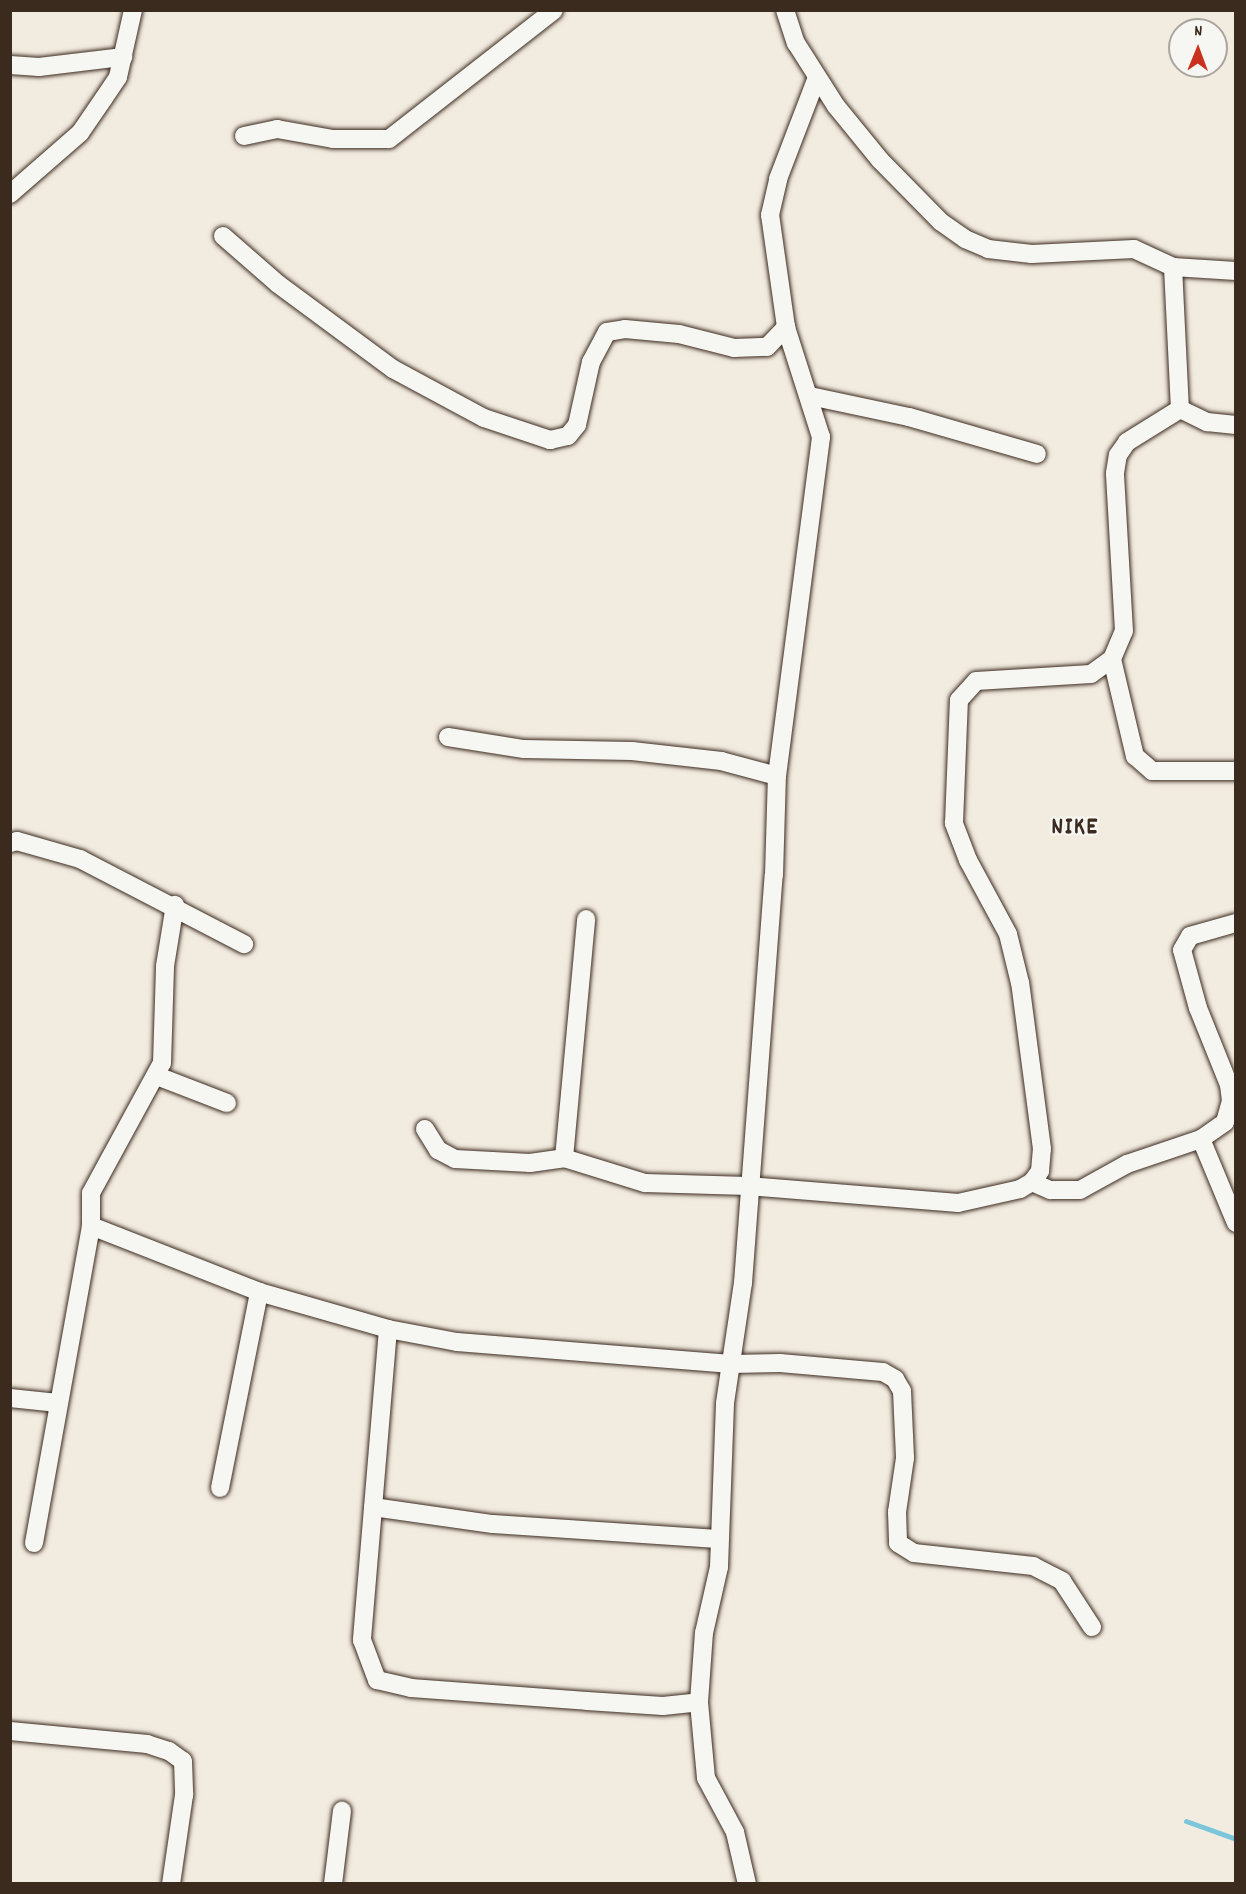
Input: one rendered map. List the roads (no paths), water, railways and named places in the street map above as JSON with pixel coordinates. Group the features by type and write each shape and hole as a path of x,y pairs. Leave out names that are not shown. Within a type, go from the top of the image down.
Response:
{"street":[{"path":"10,194 80,133 118,77 133,10"},
{"path":"244,136 277,129 333,139 389,139 554,10"},
{"path":"785,10 796,43 816,80 880,160 941,222 965,239 988,249 1032,254 1134,249 1173,267 1236,271"},
{"path":"10,64 39,67 123,57"},
{"path":"747,1884 735,1832 706,1778 699,1702 704,1634 719,1567 721,1454 730,1364 743,1282 748,1186 772,908 777,776 821,437 810,396 786,327 770,215 778,179 816,80"},
{"path":"223,236 278,284 393,369 484,418 550,440 568,436 577,425 591,362 607,332 625,329 679,334 734,348 767,347 786,327"},
{"path":"1173,267 1180,409"},
{"path":"810,396 909,417 1037,454"},
{"path":"1180,409 1207,422 1236,425"},
{"path":"425,1130 438,1150 455,1159 530,1162 564,1158 645,1183 748,1186 958,1203 1020,1189 1032,1182 1040,1171 1042,1149 1020,983 1008,934 968,860 954,823 959,700 976,681 1091,674 1112,659 1124,631 1115,474 1118,455 1127,442 1180,409"},
{"path":"1112,659 1135,756 1152,771 1236,771"},
{"path":"448,737 524,749 632,751 721,761 777,776"},
{"path":"10,843 17,841 80,859 175,905 244,944"},
{"path":"34,1543 91,1226 92,1192 157,1076 162,1063 165,966 175,905"},
{"path":"564,1158 586,919"},
{"path":"1032,1182 1050,1190 1080,1190 1127,1164 1201,1138 1225,1122 1231,1101 1182,950 1190,936 1236,922"},
{"path":"157,1076 227,1103"},
{"path":"1201,1138 1236,1223"},
{"path":"91,1226 259,1292 388,1329 457,1342 730,1364 780,1364 883,1372 895,1379 902,1391 905,1458 897,1512 898,1543 914,1554 1033,1566 1062,1581 1092,1628"},
{"path":"220,1488 259,1292"},
{"path":"388,1329 362,1641 377,1680 411,1688 587,1701 663,1706 699,1702"},
{"path":"10,1398 58,1403"},
{"path":"372,1508 504,1525 718,1539"},
{"path":"10,1731 147,1744 169,1751 183,1761 184,1795 171,1884"},
{"path":"333,1884 342,1811"}],"waterway":[{"path":"1186,1821 1236,1839"}],"district":[{"name":"NIKE","path":"1075,829"}]}
